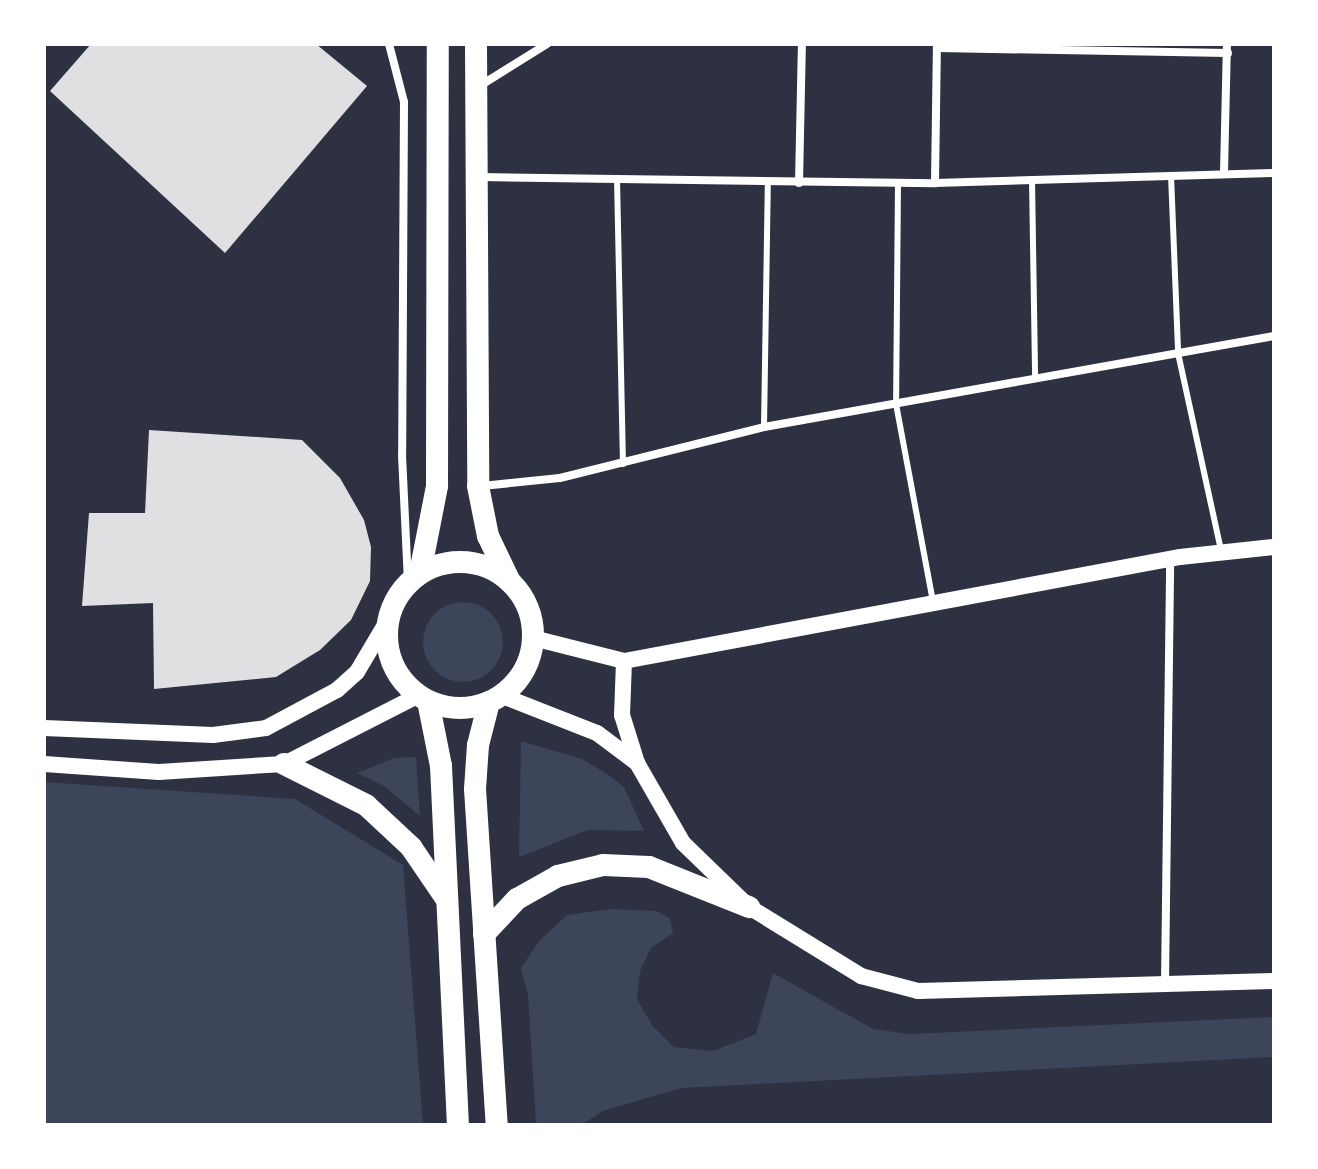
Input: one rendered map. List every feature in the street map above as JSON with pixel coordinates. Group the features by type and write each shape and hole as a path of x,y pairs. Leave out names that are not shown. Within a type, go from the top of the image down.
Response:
{"highway":[{"path":"438,44 437,486 414,578 389,618 389,653 405,684 423,698 458,708 494,698 519,677 533,638 531,617 488,536 478,486 476,44"},
{"path":"414,578 438,565 476,563 510,582"},
{"path":"423,698 441,766 457,1118"},
{"path":"494,698 475,767 496,1117"},
{"path":"284,764 366,805 411,847 445,897"},
{"path":"484,934 517,899 544,883 603,865 649,867 749,907"}],"main road":[{"path":"533,638 624,661 1170,560 1274,547"},
{"path":"44,728 213,735 266,728 337,690 365,661 389,618"},
{"path":"624,661 622,715 637,763 683,843 749,907 861,976 889,986 949,991 1274,981"},
{"path":"44,764 159,772 284,764 423,698"},
{"path":"494,698 582,726 637,763"}],"street":[{"path":"389,44 404,102 402,455 414,578"},
{"path":"477,88 547,44"},
{"path":"799,183 802,44"},
{"path":"935,183 937,46 1228,48 1224,173"},
{"path":"475,177 935,183 1274,173"},
{"path":"478,486 560,478 764,427 1274,336"},
{"path":"1165,984 1170,560"}],"lane":[{"path":"1171,175 1178,353 1222,553"},
{"path":"617,179 623,464"},
{"path":"1032,179 1035,379"},
{"path":"764,427 768,182"},
{"path":"898,183 896,404 933,605"}],"shaded area":[{"path":"463,602 478,605 491,614 500,627 503,642 500,657 491,670 478,679 463,682 448,679 435,670 426,657 423,642 426,627 435,614 448,605"},
{"path":"521,741 582,759 610,776 624,787 644,831 588,830 519,857"},
{"path":"416,757 420,816 384,786 357,773 394,758"},
{"path":"44,782 295,799 403,865 423,1125 44,1125"},
{"path":"611,909 656,911 670,918 673,933 651,948 640,971 637,999 652,1025 674,1047 713,1051 756,1034 773,973 873,1029 910,1034 1274,1017 1274,1057 681,1088 603,1111 581,1125 536,1125 528,995 521,968 539,941 567,915"}],"building":[{"path":"91,44 316,44 367,86 225,253 50,91"},
{"path":"149,430 302,440 340,478 364,520 371,547 370,581 351,620 320,650 276,677 154,689 153,603 82,606 89,513 145,513"}]}
